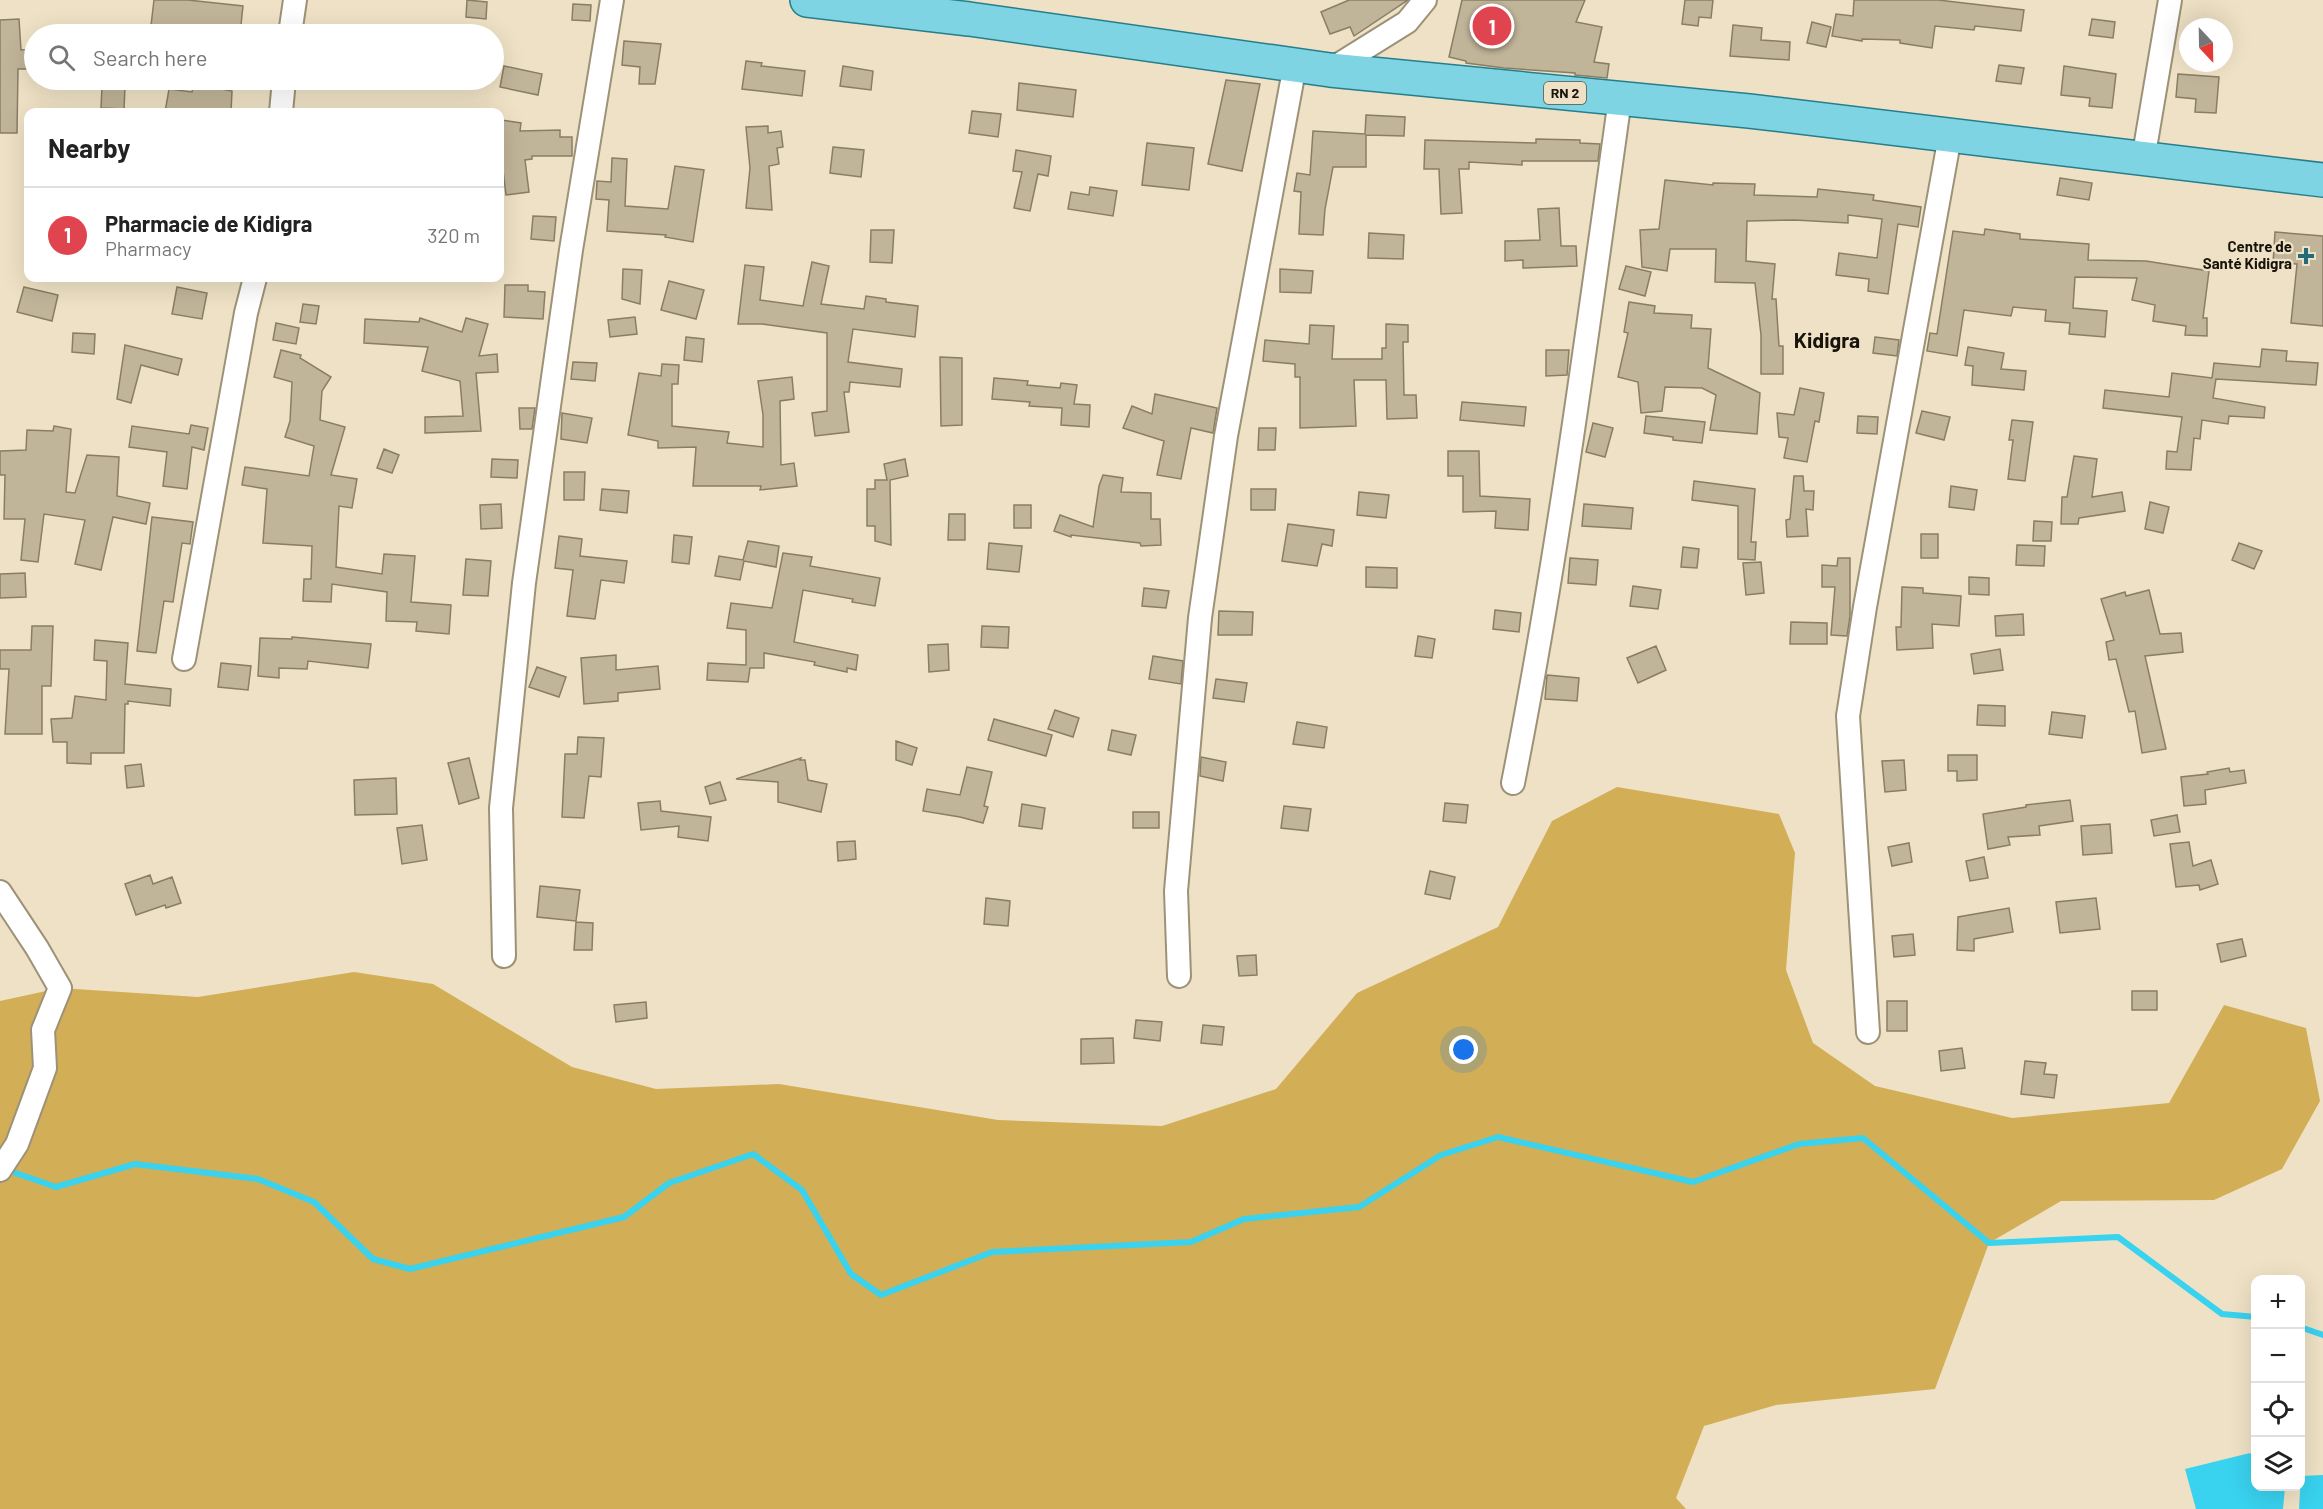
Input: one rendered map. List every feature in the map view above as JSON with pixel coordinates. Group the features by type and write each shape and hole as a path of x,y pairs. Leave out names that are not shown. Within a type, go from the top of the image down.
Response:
{"main road":[{"name":"RN 2","path":"807,0 880,4 1330,70 1749,111 2323,180"}],"street":[{"path":"291,24 295,0"},
{"path":"504,956 501,808 524,583 571,250 612,0"},
{"path":"1330,70 1407,22 1425,0"},
{"path":"2143,160 2170,0"},
{"path":"1179,976 1176,891 1200,618 1226,436 1295,65"},
{"path":"281,108 283,90"},
{"path":"1513,783 1529,702 1579,395 1620,99"},
{"path":"1868,1032 1848,716 1865,607 1950,136"},
{"path":"184,659 246,313 254,282"},
{"path":"0,892 60,988 43,1030 45,1068 17,1144 0,1170"}],"shaded area":[{"path":"1617,787 1779,814 1795,853 1786,970 1813,1043 1875,1086 2012,1118 2169,1103 2224,1005 2306,1028 2320,1101 2282,1169 2214,1200 2061,1201 1989,1243 1935,1389 1776,1405 1704,1426 1676,1498 1686,1509 0,1509 0,1001 60,988 198,997 354,972 433,984 572,1067 656,1089 779,1084 998,1120 1162,1126 1276,1089 1357,993 1498,927 1552,821"}],"water":[{"path":"2250,1453 2251,1491 2285,1491 2283,1509 2196,1509 2185,1469"},
{"path":"2323,1475 2323,1509 2299,1509 2300,1491 2305,1491 2305,1476"}],"building":[{"path":"154,0 188,0 243,6 241,24 151,24"},
{"path":"467,0 487,2 486,19 466,17"},
{"path":"1349,0 1408,0 1354,36 1350,27 1330,34 1321,12"},
{"path":"1462,0 1585,0 1576,22 1602,27 1594,62 1609,64 1607,78 1466,63 1466,61 1449,57"},
{"path":"1685,0 1713,0 1711,18 1699,17 1698,26 1682,24"},
{"path":"1854,0 1938,0 2024,10 2021,31 1975,26 1974,30 1935,26 1932,48 1900,43 1900,40 1862,39 1862,41 1832,36 1836,14 1853,16"},
{"path":"573,4 591,5 590,21 572,20"},
{"path":"19,19 21,50 24,50 24,69 18,69 17,133 0,133 0,20"},
{"path":"2092,19 2115,22 2113,38 2089,35"},
{"path":"1812,22 1831,27 1826,47 1807,43"},
{"path":"1733,25 1762,28 1761,40 1790,42 1789,60 1730,56"},
{"path":"624,41 661,44 655,84 639,84 640,67 622,65"},
{"path":"746,61 762,63 761,66 805,71 802,96 742,89"},
{"path":"1999,65 2024,68 2021,84 1996,81"},
{"path":"504,66 542,74 538,95 504,88"},
{"path":"843,66 873,71 871,90 840,86"},
{"path":"2064,66 2116,74 2112,108 2089,106 2090,98 2061,95"},
{"path":"2178,74 2219,77 2216,113 2195,112 2196,99 2176,97"},
{"path":"1226,80 1260,84 1242,171 1208,164"},
{"path":"1019,83 1076,90 1073,117 1017,110"},
{"path":"102,90 125,90 124,108 101,108"},
{"path":"169,90 192,92 192,90 232,91 231,108 166,108"},
{"path":"972,111 1001,114 998,137 969,133"},
{"path":"1366,115 1405,117 1404,136 1366,135 1366,167 1333,167 1325,209 1323,235 1299,234 1301,192 1294,191 1297,173 1310,175 1313,131 1365,134"},
{"path":"504,120 521,123 520,131 560,130 560,137 572,137 572,156 532,156 532,159 525,160 529,192 506,195"},
{"path":"768,126 768,133 781,131 783,147 777,148 779,164 769,166 772,210 746,208 750,168 746,127"},
{"path":"1536,139 1580,140 1580,143 1600,144 1598,161 1522,161 1522,165 1469,162 1469,169 1459,169 1462,213 1441,214 1439,169 1424,169 1425,140 1536,143"},
{"path":"1147,143 1194,148 1189,190 1142,185"},
{"path":"833,147 864,150 861,177 830,173"},
{"path":"1016,150 1051,156 1048,176 1038,174 1030,211 1014,208 1022,172 1013,171"},
{"path":"612,158 627,159 625,206 668,209 675,166 704,170 693,242 665,237 666,235 607,231 609,200 596,199 597,181 611,182"},
{"path":"2060,178 2092,183 2089,200 2057,195"},
{"path":"1665,180 1713,185 1713,183 1755,184 1754,195 1817,197 1818,189 1874,195 1873,200 1921,207 1918,227 1898,224 1888,294 1868,291 1869,279 1836,275 1839,253 1877,258 1882,219 1848,215 1848,223 1795,220 1747,221 1746,261 1775,264 1772,299 1776,299 1779,346 1783,346 1783,374 1761,374 1761,335 1755,283 1715,282 1716,249 1670,249 1667,271 1642,267 1640,230 1659,229"},
{"path":"1090,187 1117,191 1113,216 1068,209 1071,192 1089,195"},
{"path":"1559,208 1561,246 1576,246 1577,266 1523,268 1523,260 1505,261 1505,241 1540,240 1538,209"},
{"path":"533,216 556,217 554,241 531,239"},
{"path":"1985,229 2020,234 2020,239 2089,244 2088,260 2146,261 2209,271 2203,318 2207,318 2207,336 2185,335 2186,326 2153,321 2155,305 2132,300 2137,278 2075,277 2073,308 2107,311 2105,337 2069,334 2070,323 2045,321 2046,310 2013,307 2011,316 1964,310 1957,356 1927,351 1930,333 1937,334 1953,231 1984,235"},
{"path":"871,230 894,230 892,263 870,262"},
{"path":"2275,232 2323,236 2323,326 2291,323 2297,264 2273,263"},
{"path":"1369,233 1404,235 1403,259 1368,258"},
{"path":"812,262 829,266 821,304 864,309 866,296 886,299 886,302 918,306 915,337 853,329 848,362 902,369 900,387 850,382 849,392 844,392 849,432 815,436 812,413 827,411 827,333 762,324 738,324 745,265 764,267 760,300 803,306"},
{"path":"1626,266 1651,272 1645,296 1619,289"},
{"path":"623,269 642,270 640,304 622,299"},
{"path":"1280,269 1313,271 1311,293 1280,292"},
{"path":"669,281 704,290 696,319 661,310"},
{"path":"505,285 528,285 528,291 545,292 543,319 504,317"},
{"path":"24,287 58,295 52,321 17,312"},
{"path":"177,287 207,293 202,319 172,314"},
{"path":"1629,302 1655,306 1654,313 1692,315 1691,328 1711,329 1708,368 1760,393 1757,434 1710,430 1716,395 1702,388 1665,387 1662,411 1641,413 1638,382 1618,377 1628,333 1624,332"},
{"path":"303,304 319,306 316,324 300,322"},
{"path":"635,317 637,334 610,337 608,320"},
{"path":"420,318 462,332 466,318 488,324 479,356 497,354 498,372 476,373 481,431 425,433 425,417 463,416 460,381 422,371 428,347 364,343 365,319 419,322"},
{"path":"276,323 299,328 296,344 273,340"},
{"path":"1386,324 1408,325 1408,342 1403,342 1404,395 1416,395 1417,418 1387,419 1386,380 1354,380 1356,426 1300,428 1300,377 1295,377 1295,364 1263,361 1265,340 1309,344 1310,325 1334,326 1332,359 1382,359 1382,348 1386,348"},
{"path":"73,333 95,334 94,354 72,352"},
{"path":"686,337 704,339 702,362 684,360"},
{"path":"1875,337 1899,340 1897,356 1873,353"},
{"path":"125,345 182,359 178,375 141,365 131,403 117,399"},
{"path":"1968,347 2004,353 2001,369 2026,371 2024,390 1972,385 1973,366 1965,365"},
{"path":"2262,349 2287,351 2286,361 2318,363 2316,385 2216,379 2213,398 2265,407 2264,418 2229,416 2228,424 2202,420 2200,439 2194,438 2191,470 2166,469 2167,451 2177,452 2182,417 2103,408 2105,390 2169,397 2172,373 2212,378 2214,363 2260,367"},
{"path":"281,350 301,355 300,358 331,377 322,391 320,420 345,427 331,475 357,479 352,508 339,506 336,567 382,574 384,554 415,556 411,602 451,605 449,634 416,631 417,622 386,621 387,592 332,584 331,602 303,601 304,579 311,579 312,546 263,543 267,489 242,485 245,467 309,476 314,446 285,437 290,421 292,382 274,377"},
{"path":"1546,350 1569,350 1567,375 1546,376"},
{"path":"940,357 962,358 962,425 941,426"},
{"path":"573,362 597,363 595,381 571,379"},
{"path":"662,364 679,365 678,384 672,384 672,426 729,432 727,443 763,447 763,415 758,381 792,377 794,399 780,401 781,465 794,463 797,486 760,490 761,486 693,486 696,447 658,448 658,441 628,435 639,373 661,376"},
{"path":"994,378 1028,381 1027,385 1060,388 1061,383 1077,385 1074,404 1090,405 1089,427 1061,425 1062,408 1029,406 1030,402 992,399"},
{"path":"1800,388 1824,393 1819,422 1815,421 1807,462 1784,458 1788,438 1779,437 1777,413 1794,415"},
{"path":"1155,394 1217,408 1213,433 1191,428 1181,479 1157,475 1164,441 1123,428 1132,406 1152,414"},
{"path":"1462,402 1526,407 1524,426 1460,420"},
{"path":"519,408 535,408 532,429 520,429"},
{"path":"1922,411 1950,417 1944,440 1916,433"},
{"path":"562,413 592,418 587,443 561,439"},
{"path":"1646,416 1705,422 1702,443 1673,440 1673,437 1644,433"},
{"path":"1858,416 1878,417 1877,434 1857,433"},
{"path":"2012,420 2033,422 2025,481 2008,479 2013,440 2009,440"},
{"path":"1593,423 1613,428 1605,457 1586,452"},
{"path":"191,425 208,428 204,450 192,447 187,489 163,486 167,452 129,447 132,426 189,434"},
{"path":"54,426 71,429 66,492 75,493 87,455 119,457 117,496 150,503 146,524 113,517 101,570 75,564 85,520 44,514 38,562 21,560 25,519 4,519 5,475 0,475 0,451 26,450 27,430 53,431"},
{"path":"1259,428 1276,428 1275,450 1258,450"},
{"path":"384,449 399,455 392,473 377,468"},
{"path":"1448,451 1479,451 1480,496 1530,499 1528,530 1495,528 1496,511 1463,512 1463,476 1448,476"},
{"path":"2074,456 2097,459 2092,497 2122,492 2125,511 2079,518 2078,524 2061,524 2062,497 2067,497"},
{"path":"492,459 518,460 517,478 491,477"},
{"path":"905,459 908,476 890,480 891,545 875,541 875,526 867,526 867,489 875,489 875,480 887,480 884,464"},
{"path":"564,472 585,472 584,500 564,500"},
{"path":"1103,475 1123,478 1121,492 1151,493 1151,519 1160,519 1161,545 1141,546 1140,543 1071,535 1071,537 1054,531 1060,515 1093,527 1099,486"},
{"path":"1794,476 1803,476 1804,491 1814,491 1813,510 1806,509 1808,536 1787,537 1786,520 1790,519"},
{"path":"1694,481 1755,489 1751,542 1756,542 1755,560 1738,559 1738,506 1692,500"},
{"path":"1951,486 1977,490 1974,510 1949,507"},
{"path":"602,489 629,491 627,513 600,510"},
{"path":"1251,489 1276,489 1275,510 1251,510"},
{"path":"1359,492 1389,495 1386,518 1357,515"},
{"path":"2150,502 2169,507 2163,533 2145,529"},
{"path":"501,504 502,528 481,529 480,505"},
{"path":"1584,504 1633,508 1631,529 1582,526"},
{"path":"1014,505 1031,505 1031,528 1014,528"},
{"path":"949,514 965,514 965,540 948,540"},
{"path":"152,517 193,522 190,544 182,543 173,602 164,601 156,653 137,651"},
{"path":"2034,521 2052,522 2051,541 2033,541"},
{"path":"1288,524 1334,530 1332,546 1322,544 1317,566 1282,561"},
{"path":"1921,534 1938,534 1938,558 1921,558"},
{"path":"674,535 692,537 689,564 672,562"},
{"path":"559,536 582,539 580,556 627,561 624,583 601,580 595,619 567,616 573,570 555,568"},
{"path":"748,541 779,546 776,567 744,561 740,580 715,576 719,556 743,560"},
{"path":"989,543 1022,546 1019,572 987,569"},
{"path":"2239,543 2262,551 2254,569 2232,560"},
{"path":"2017,545 2045,546 2044,566 2016,565"},
{"path":"1683,547 1699,549 1697,568 1681,567"},
{"path":"783,553 812,557 810,566 880,578 875,606 852,602 853,599 803,590 794,642 858,655 856,670 847,668 847,672 814,665 815,662 764,653 764,668 750,668 748,682 707,680 708,663 746,665 746,630 727,628 731,603 772,608"},
{"path":"1570,558 1598,560 1596,585 1568,583"},
{"path":"1838,558 1850,558 1850,616 1847,636 1831,635 1835,587 1822,587 1822,565 1837,566"},
{"path":"466,559 491,561 488,596 463,595"},
{"path":"1761,562 1764,593 1746,595 1743,563"},
{"path":"1366,567 1397,568 1397,588 1366,587"},
{"path":"25,573 26,597 0,598 0,574"},
{"path":"1969,577 1989,578 1989,595 1969,594"},
{"path":"1633,586 1661,590 1658,609 1630,606"},
{"path":"1902,587 1923,588 1923,593 1961,596 1959,626 1932,624 1933,648 1897,650 1896,627 1901,627"},
{"path":"1144,588 1169,591 1166,608 1142,606"},
{"path":"2149,590 2160,634 2181,633 2183,652 2145,656 2166,749 2142,753 2135,711 2129,712 2116,659 2109,660 2106,642 2114,640 2101,599 2125,592 2126,596"},
{"path":"1495,610 1521,613 1519,632 1493,629"},
{"path":"1219,611 1253,612 1252,635 1218,635"},
{"path":"2023,614 2024,635 1996,636 1995,616"},
{"path":"1791,622 1827,623 1827,644 1790,644"},
{"path":"32,626 53,626 51,686 42,686 42,734 5,734 9,669 0,669 0,650 31,650"},
{"path":"982,626 1009,627 1008,648 981,647"},
{"path":"1418,636 1435,639 1432,658 1415,656"},
{"path":"292,637 371,644 368,668 308,661 307,669 279,668 279,678 258,676 260,638 292,639"},
{"path":"95,640 128,643 125,684 171,689 170,706 128,701 128,704 125,704 124,753 91,753 91,764 67,763 67,742 53,742 51,719 72,718 75,696 106,700 107,661 94,660"},
{"path":"948,644 949,670 929,672 928,645"},
{"path":"1656,646 1666,670 1638,683 1627,658"},
{"path":"2000,649 2003,670 1974,674 1971,654"},
{"path":"616,655 616,670 658,666 660,689 618,693 618,701 584,704 581,658"},
{"path":"1153,656 1183,661 1181,684 1149,679"},
{"path":"221,663 251,666 248,690 218,687"},
{"path":"537,667 566,677 559,697 529,687"},
{"path":"1547,675 1579,678 1577,701 1545,699"},
{"path":"1216,679 1247,683 1244,702 1213,698"},
{"path":"1978,705 2005,706 2005,726 1977,725"},
{"path":"1055,710 1079,718 1073,737 1048,729"},
{"path":"2052,712 2085,716 2082,738 2049,734"},
{"path":"994,719 1052,735 1046,756 988,740"},
{"path":"1297,722 1327,727 1324,748 1293,744"},
{"path":"1112,730 1136,735 1131,755 1108,750"},
{"path":"578,737 604,738 601,777 589,776 584,818 562,817 565,754 577,754"},
{"path":"896,741 917,748 912,765 896,760"},
{"path":"1948,755 1977,755 1977,780 1957,781 1957,771 1948,771"},
{"path":"1201,757 1226,762 1223,781 1200,776"},
{"path":"469,758 479,798 459,804 448,763"},
{"path":"801,758 800,760 805,760 808,780 827,784 821,812 778,802 778,782 736,779"},
{"path":"1904,760 1906,790 1885,792 1882,761"},
{"path":"141,764 144,786 127,788 125,766"},
{"path":"967,767 992,772 984,806 988,807 983,823 923,811 927,789 960,795"},
{"path":"2229,768 2230,772 2244,770 2246,783 2205,790 2206,804 2184,806 2181,777 2208,774 2207,772"},
{"path":"396,778 397,814 355,815 354,780"},
{"path":"720,782 726,800 710,804 705,787"},
{"path":"2070,800 2073,821 2039,826 2040,835 2008,837 2010,845 1988,849 1983,814 2026,807 2026,805"},
{"path":"660,801 661,811 711,817 708,841 678,837 679,826 641,830 638,803"},
{"path":"1445,803 1468,805 1466,823 1443,821"},
{"path":"1022,804 1045,808 1042,829 1019,826"},
{"path":"1284,806 1311,809 1308,831 1281,828"},
{"path":"1133,812 1159,812 1159,828 1133,828"},
{"path":"2177,815 2180,832 2154,836 2151,820"},
{"path":"2110,824 2112,853 2083,855 2081,826"},
{"path":"422,825 427,860 402,864 397,828"},
{"path":"855,841 856,859 838,861 837,842"},
{"path":"2189,842 2193,866 2211,860 2218,884 2200,890 2199,885 2176,887 2170,844"},
{"path":"1909,843 1912,862 1892,866 1888,847"},
{"path":"1984,857 1988,878 1970,881 1966,861"},
{"path":"1430,871 1455,877 1450,899 1425,894"},
{"path":"150,875 153,884 172,877 181,903 166,908 165,905 136,915 125,884"},
{"path":"540,886 580,890 576,921 537,917"},
{"path":"986,898 1010,901 1008,926 984,924"},
{"path":"2096,898 2100,929 2060,933 2056,902"},
{"path":"2009,908 2013,932 1974,939 1974,951 1957,950 1958,917"},
{"path":"576,922 593,923 592,950 574,950"},
{"path":"1913,934 1915,955 1894,957 1892,936"},
{"path":"2242,939 2246,956 2221,962 2217,944"},
{"path":"1256,955 1257,975 1239,976 1237,956"},
{"path":"2132,991 2157,991 2157,1010 2132,1010"},
{"path":"1887,1001 1907,1001 1907,1031 1887,1031"},
{"path":"646,1002 647,1018 616,1022 614,1005"},
{"path":"1136,1020 1162,1022 1160,1041 1134,1038"},
{"path":"1203,1025 1224,1027 1222,1045 1201,1043"},
{"path":"1113,1038 1114,1063 1081,1064 1081,1039"},
{"path":"1962,1048 1965,1068 1941,1071 1939,1051"},
{"path":"2025,1061 2046,1063 2044,1074 2057,1075 2054,1098 2021,1094"}],"waterway":[{"path":"7,1170 56,1187 135,1164 258,1179 314,1202 373,1259 410,1269 624,1217 669,1183 753,1154 802,1190 851,1274 881,1295 992,1252 1191,1242 1244,1219 1359,1207 1441,1155 1498,1137 1693,1182 1799,1144 1863,1138 1989,1243 2118,1237 2222,1314 2251,1317"},
{"path":"2305,1329 2323,1335"}],"place":[{"name":"Pharmacie de Kidigra","path":"1492,26"},
{"name":"Centre de Santé Kidigra","path":"2306,256"}],"district":[{"name":"Kidigra","path":"1827,341"}]}
